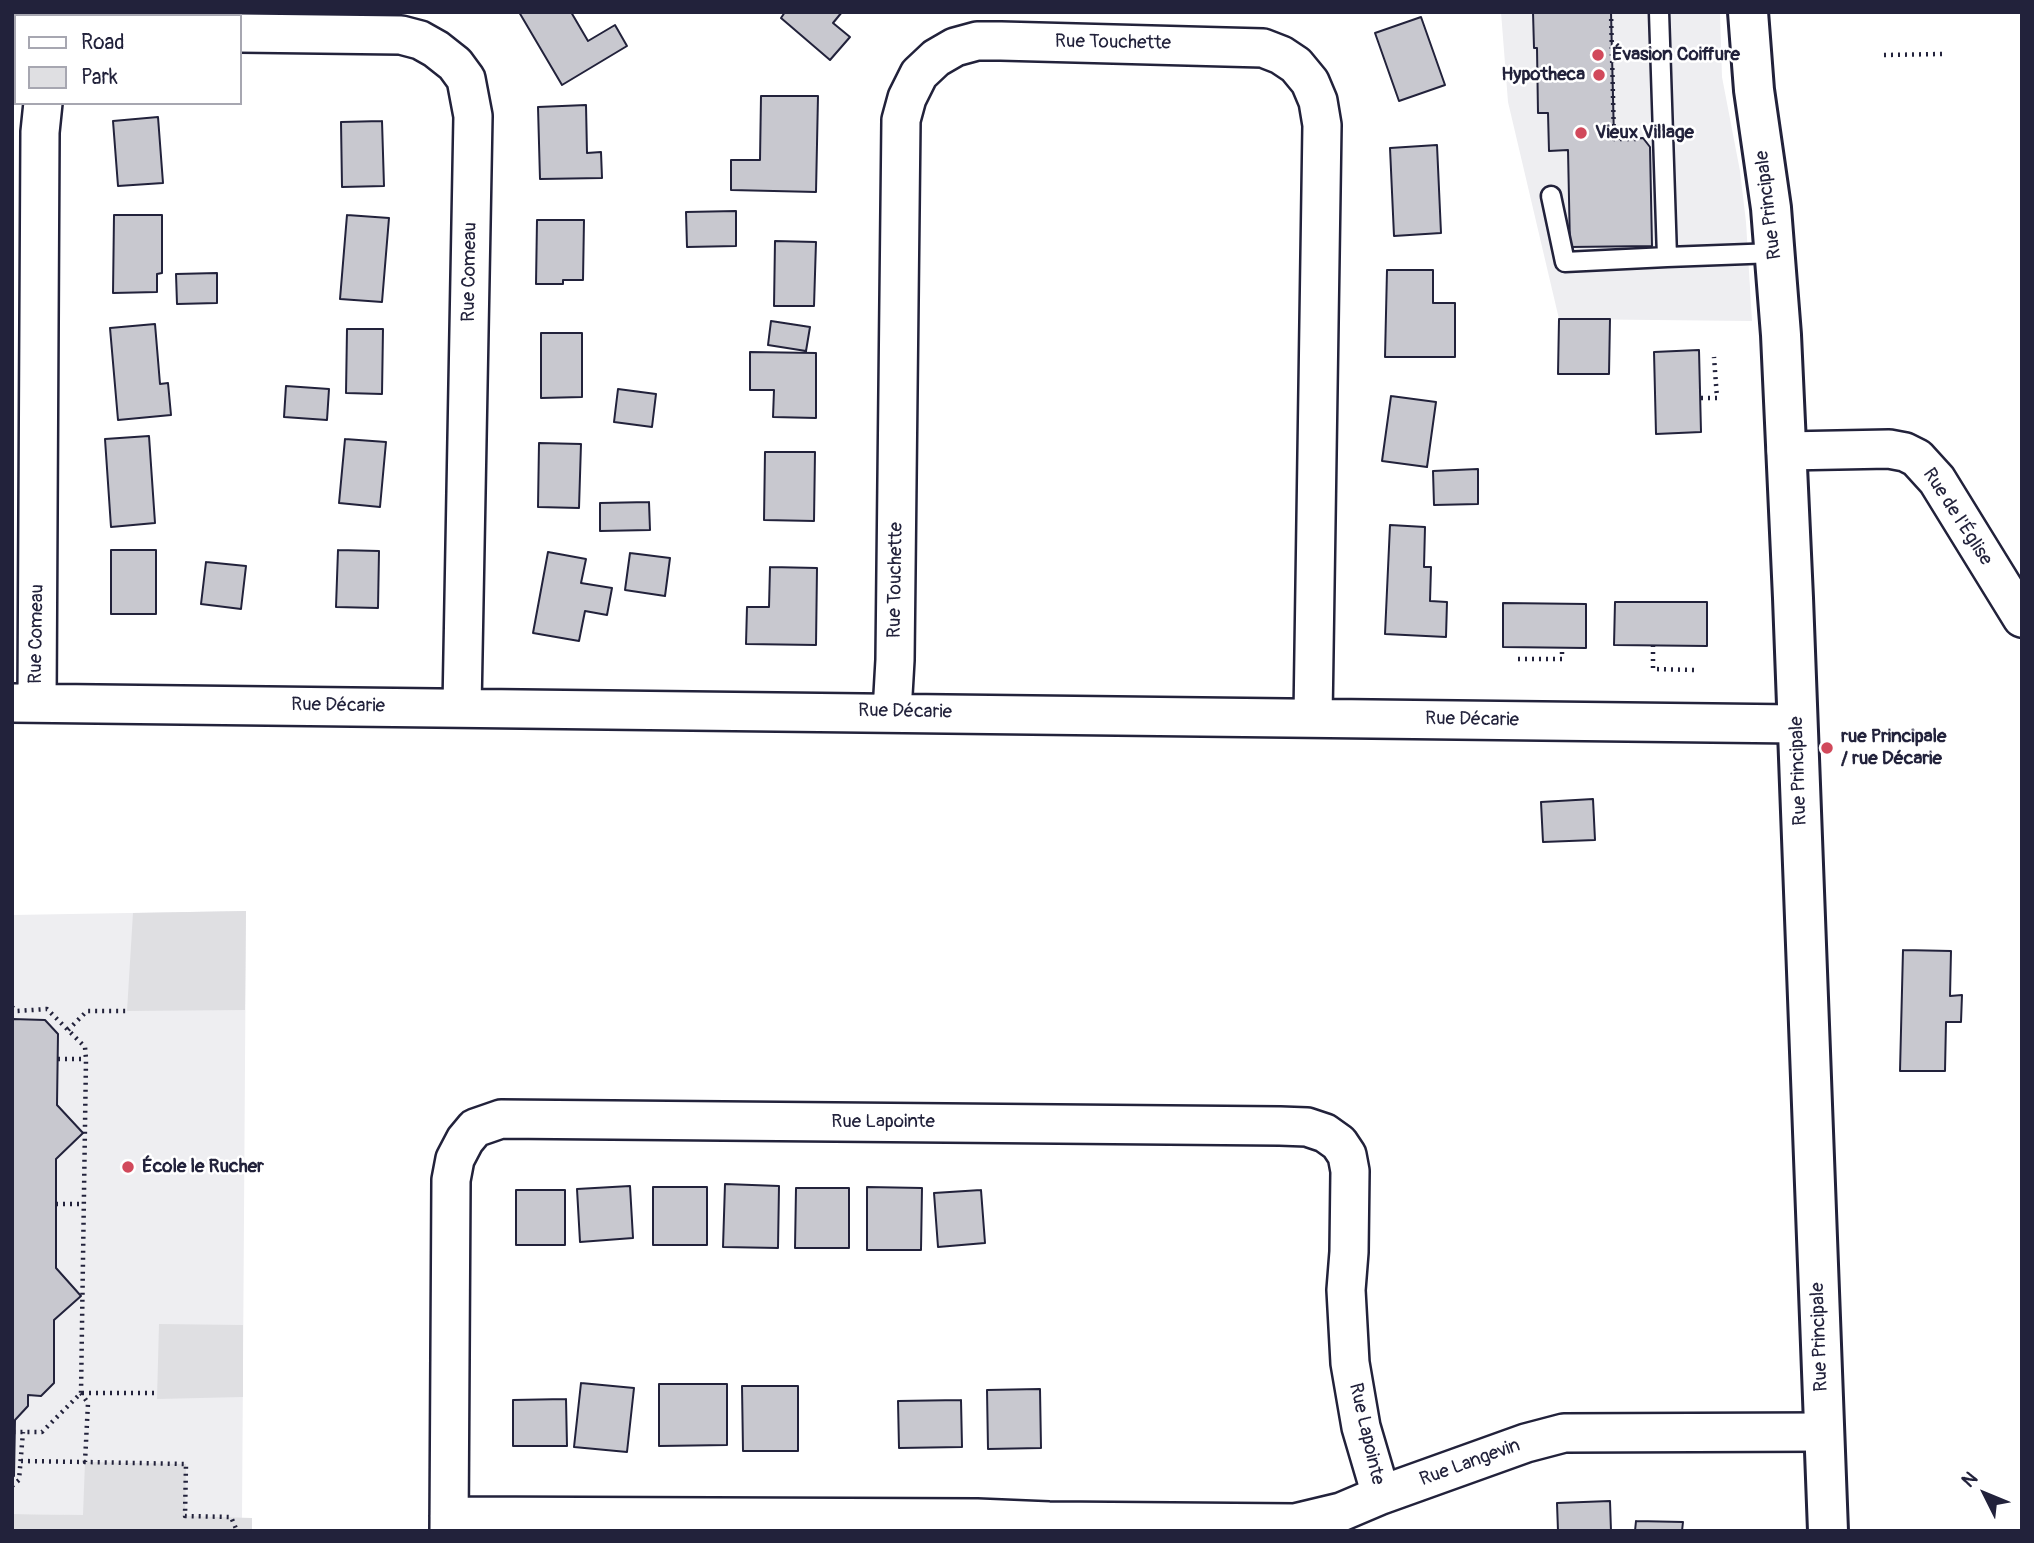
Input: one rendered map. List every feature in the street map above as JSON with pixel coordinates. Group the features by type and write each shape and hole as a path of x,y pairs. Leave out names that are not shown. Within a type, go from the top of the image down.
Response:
{"street":[{"name":"Rue Principale","path":"1748,12 1750,51 1771,208 1781,335 1828,1531"},
{"name":"Rue Comeau","path":"242,33 401,35 420,40 436,49 455,64 466,79 473,116 462,707"},
{"name":"Rue Touchette","path":"892,712 895,660 901,120 907,98 919,74 936,58 955,47 977,41 1001,41 1263,48 1297,65 1310,82 1318,101 1322,125 1313,717"},
{"name":"Rue Comeau","path":"24,703 43,105"},
{"name":"Rue de l'Église","path":"1786,451 1889,449 1917,458 1937,480 2022,618"},
{"name":"Rue Décarie","path":"24,703 1797,724"},
{"name":"Rue Lapointe","path":"449,1523 451,1180 455,1159 465,1140 475,1128 501,1119 1280,1126 1307,1127 1325,1133 1339,1143 1346,1155 1350,1171 1346,1290 1349,1351 1361,1427 1381,1495"},
{"name":"Rue Langevin","path":"449,1523 977,1518 1295,1522 1310,1521 1341,1512 1526,1443 1564,1433 1824,1433"}],"lane":[{"path":"1659,12 1667,257"},
{"path":"1551,196 1564,262 1774,253"}],"path":[{"path":"1611,12 1614,139 1630,139"},
{"path":"1884,55 1942,54"},
{"path":"1700,398 1717,398 1714,357"},
{"path":"1653,645 1653,669 1696,670"},
{"path":"1518,659 1562,659 1562,648"},
{"path":"12,1007 16,1010 47,1009 85,1047 81,1393 88,1403 85,1462"},
{"path":"68,1030 87,1011 127,1011"},
{"path":"58,1059 86,1059"},
{"path":"56,1204 83,1204"},
{"path":"15,1432 42,1432 81,1393 158,1393"},
{"path":"12,1486 19,1480 23,1432"},
{"path":"21,1461 186,1464 185,1516 231,1517 237,1531"}],"shaded area":[{"path":"1501,12 1720,12 1722,77 1740,171 1752,321 1559,319 1508,102"},
{"name":"École le Rucher","path":"246,911 242,1518 12,1514 12,915"}],"green space":[{"path":"246,911 245,1010 127,1011 133,913"},
{"path":"159,1324 243,1325 243,1397 157,1399"},
{"path":"85,1462 186,1464 185,1516 252,1518 252,1531 12,1531 12,1514 83,1515"}],"building":[{"path":"519,12 571,12 588,41 615,25 627,46 562,85"},
{"path":"785,12 842,12 833,23 850,37 830,60 781,18"},
{"name":"Vieux Village","path":"1533,12 1611,12 1614,139 1643,138 1650,147 1652,246 1570,247 1568,150 1549,151 1548,113 1538,113 1537,48 1534,48"},
{"path":"1421,17 1445,85 1399,101 1375,33"},
{"path":"761,96 818,96 816,192 731,190 731,160 760,160"},
{"path":"586,105 587,153 601,152 602,178 540,179 538,107"},
{"path":"158,117 163,183 118,186 113,121"},
{"path":"382,121 384,186 342,187 341,122"},
{"path":"1437,145 1441,233 1394,236 1390,148"},
{"path":"736,211 736,246 687,247 686,212"},
{"path":"114,215 162,215 162,273 157,274 157,292 113,293"},
{"path":"347,215 389,218 382,302 340,299"},
{"path":"537,220 584,220 583,280 563,280 563,284 536,284"},
{"path":"775,241 816,242 814,306 774,306"},
{"path":"1387,270 1433,270 1433,303 1455,303 1455,357 1385,357"},
{"path":"217,273 217,303 177,304 176,274"},
{"path":"1559,319 1610,319 1609,374 1558,374"},
{"path":"771,321 810,327 806,351 768,345"},
{"path":"155,324 160,384 168,383 171,415 118,420 110,328"},
{"path":"347,329 383,329 382,394 346,393"},
{"path":"541,333 582,333 582,397 541,398"},
{"path":"1699,350 1701,432 1656,434 1654,352"},
{"path":"750,352 816,353 816,418 773,417 774,390 750,390"},
{"path":"286,386 329,389 327,420 284,417"},
{"path":"618,389 656,394 652,427 614,422"},
{"path":"1391,396 1436,402 1427,467 1382,461"},
{"path":"149,436 155,523 111,527 105,439"},
{"path":"345,439 386,442 380,507 339,503"},
{"path":"539,443 581,444 579,508 538,507"},
{"path":"765,452 815,452 814,521 764,520"},
{"path":"1478,469 1478,504 1434,505 1433,471"},
{"path":"649,502 650,530 600,531 600,503"},
{"path":"1390,525 1425,527 1424,567 1431,567 1430,601 1447,602 1446,637 1385,634"},
{"path":"111,550 156,550 156,614 111,614"},
{"path":"338,550 379,551 378,608 336,607"},
{"path":"548,552 586,559 581,583 612,588 607,615 585,611 579,641 533,633"},
{"path":"630,553 670,558 665,596 625,590"},
{"path":"206,562 246,566 241,609 201,604"},
{"path":"770,567 817,568 816,645 746,644 747,607 769,607"},
{"path":"1615,602 1707,602 1707,646 1614,645"},
{"path":"1503,603 1586,604 1586,648 1503,647"},
{"path":"1593,799 1595,840 1543,842 1541,802"},
{"path":"1903,950 1951,951 1950,996 1962,995 1961,1022 1946,1022 1945,1071 1900,1071"},
{"path":"12,1019 45,1020 58,1034 57,1105 83,1133 56,1159 56,1268 81,1296 54,1320 54,1383 41,1396 28,1395 28,1406 15,1420 12,1477"},
{"path":"725,1184 779,1186 778,1248 723,1247"},
{"path":"630,1186 633,1238 580,1242 577,1189"},
{"path":"653,1187 707,1187 707,1245 653,1245"},
{"path":"867,1187 922,1188 921,1250 867,1250"},
{"path":"796,1188 849,1188 849,1248 795,1248"},
{"path":"516,1190 565,1190 565,1245 516,1245"},
{"path":"981,1190 985,1243 938,1247 934,1193"},
{"path":"581,1383 634,1388 627,1452 574,1447"},
{"path":"659,1384 727,1384 727,1445 659,1446"},
{"path":"742,1386 798,1386 798,1451 743,1451"},
{"path":"1040,1389 1041,1448 988,1449 987,1390"},
{"path":"566,1399 567,1446 513,1446 513,1400"},
{"path":"961,1400 962,1447 899,1448 898,1401"},
{"path":"1610,1501 1611,1531 1558,1531 1557,1503"},
{"path":"1636,1521 1683,1522 1682,1531 1635,1531"}],"place":[{"name":"Évasion Coiffure","path":"1598,55"},
{"name":"Hypotheca","path":"1599,75"},
{"name":"Vieux Village","path":"1581,133"},
{"name":"rue Principale / rue Décarie","path":"1827,748"},
{"name":"École le Rucher","path":"128,1167"}]}
